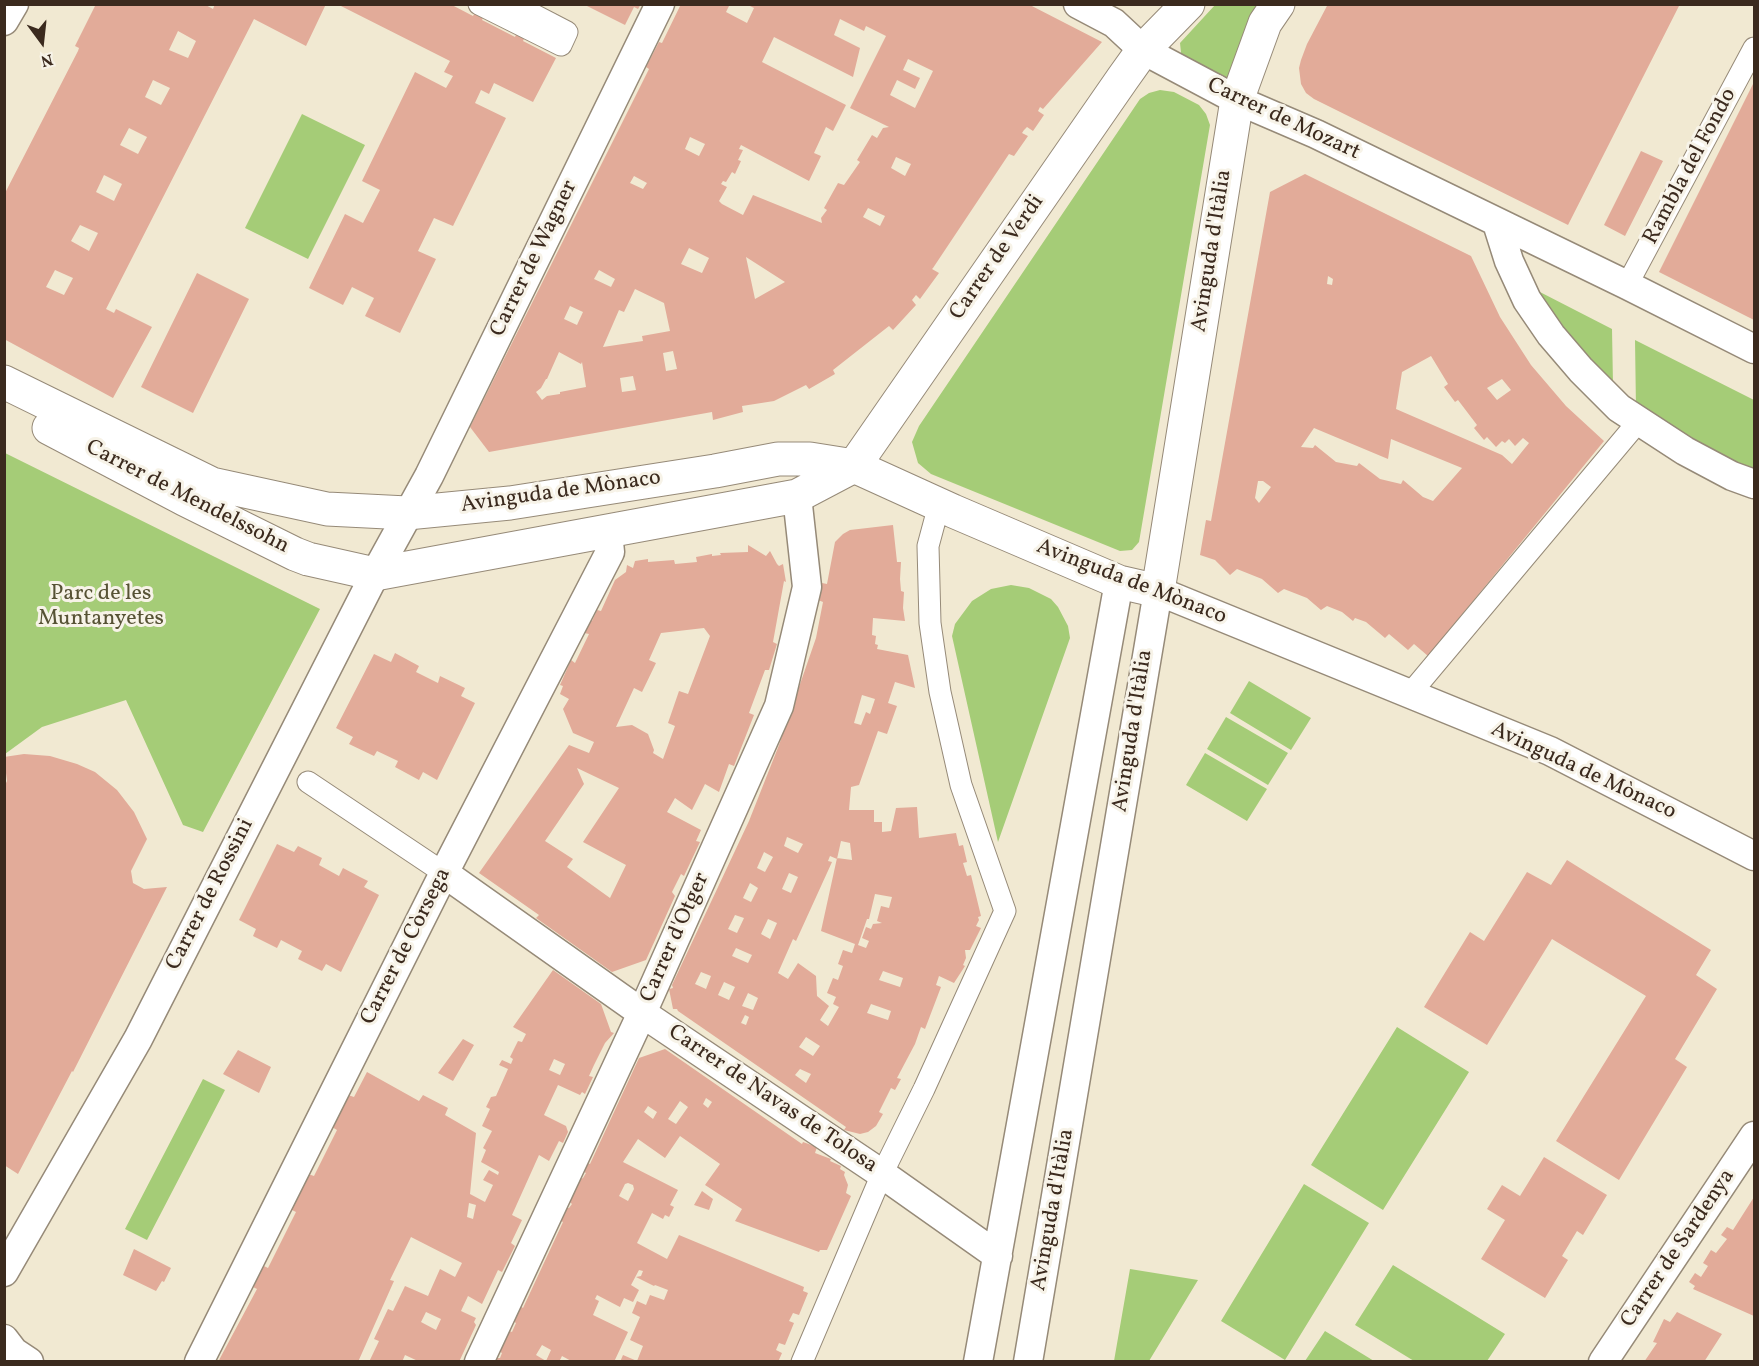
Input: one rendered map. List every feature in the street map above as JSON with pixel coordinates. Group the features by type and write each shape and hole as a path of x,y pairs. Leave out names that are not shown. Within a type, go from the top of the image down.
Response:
{"street":[{"path":"4,21 14,4"},
{"path":"479,4 561,45 567,32 513,4"},
{"name":"Carrer de Wagner","path":"407,513 434,465 660,4"},
{"name":"Carrer de Mozart","path":"1078,4 1114,23 1143,50 1237,100 1316,134 1755,349"},
{"path":"1143,50 1188,4"},
{"path":"1237,100 1265,23 1278,4"},
{"name":"Rambla del Fondo","path":"1627,285 1755,48"},
{"name":"Carrer de Verdi","path":"854,466 1143,50"},
{"name":"Avinguda d'Itàlia","path":"1028,1362 1158,591 1237,100"},
{"path":"1497,223 1509,261 1527,300 1551,334 1612,400 1638,422 1685,451 1732,476 1755,484"},
{"name":"Carrer de Mendelssohn","path":"4,382 212,484 327,509 407,513"},
{"name":"Carrer de Mendelssohn","path":"4,405 295,554 375,574"},
{"path":"1409,695 1638,422"},
{"name":"Avinguda de Mònaco","path":"407,513 510,503 778,459 810,459 854,466 1119,582 1158,591 1550,751 1755,856"},
{"name":"Avinguda de Mònaco","path":"375,574 504,549 608,533 797,496 854,466"},
{"name":"Avinguda de Mònaco","path":"608,533 614,516 627,506 691,492 715,471"},
{"name":"Carrer d'Otger","path":"479,1362 642,1013 779,706 807,587 797,496"},
{"path":"802,1362 882,1174 924,1089 1005,911 962,785 940,692 930,623 928,546 939,505"},
{"name":"Carrer de Rossini","path":"4,1272 138,1039 407,513"},
{"name":"Carrer de Còrsega","path":"200,1362 444,873 610,552 608,533"},
{"name":"Avinguda d'Itàlia","path":"978,1362 1119,582"},
{"name":"Carrer de Navas de Tolosa","path":"308,782 444,873 642,1013 882,1174 998,1256"},
{"name":"Carrer de Sardenya","path":"1603,1362 1755,1136"},
{"path":"4,1339 14,1352 29,1362"}],"green space":[{"path":"1215,5 1265,5 1239,73 1225,81 1182,62 1180,43"},
{"path":"1160,90 1174,92 1199,105 1210,125 1139,542 1132,550 1120,551 931,474 918,463 912,442 919,426 1140,99"},
{"path":"302,114 365,145 308,259 245,228"},
{"path":"1536,290 1612,329 1613,385 1571,341"},
{"path":"1635,340 1754,400 1754,473 1636,409"},
{"name":"Parc de les Muntanyetes","path":"5,453 320,609 203,832 183,825 126,700 42,727 5,754"},
{"path":"1011,585 1029,588 1051,599 1068,626 1070,638 998,842 952,636 955,624 972,601 991,589"},
{"path":"1249,681 1311,718 1291,750 1230,713"},
{"path":"1226,717 1288,753 1268,785 1207,749"},
{"path":"1205,753 1267,789 1247,821 1186,785"},
{"path":"1397,1027 1469,1072 1383,1210 1311,1165"},
{"path":"203,1079 225,1090 147,1240 125,1229"},
{"path":"1304,1184 1369,1223 1285,1360 1221,1321"},
{"path":"1393,1265 1505,1334 1487,1361 1414,1361 1355,1325"},
{"path":"1130,1269 1198,1280 1149,1361 1114,1361"},
{"path":"1325,1331 1374,1361 1305,1361"}],"building":[{"path":"96,4 204,4 213,9 215,4 326,4 306,46 254,19 106,309 114,313 116,309 152,327 113,398 4,339 4,195 78,51 79,48 75,46","holes":["178,31 196,41 188,58 169,50","153,80 170,88 161,105 145,97","129,128 147,137 138,154 120,145","104,175 122,184 114,201 96,192","80,225 98,233 89,251 71,241","55,270 73,278 64,295 46,287"]},
{"path":"337,4 450,4 473,16 479,5 487,9 482,20 515,37 520,26 528,30 523,41 556,58 533,102 494,83 489,94 481,90 475,103 506,118 453,226 434,218 418,251 436,259 400,333 365,316 374,298 352,287 343,305 309,288 345,214 363,223 380,190 362,181 415,72 446,88 453,76 444,72 450,61"},
{"path":"583,4 641,4 638,9 634,7 625,25"},
{"path":"681,4 730,4 726,12 747,23 754,8 746,4 1028,4 1102,42 1043,109 1040,107 1038,111 1044,115 1033,131 1027,127 1024,130 1022,133 1028,136 1014,156 1009,154 932,269 939,273 920,299 916,295 912,300 916,305 893,330 889,326 833,370 835,374 809,389 806,385 774,401 742,406 743,412 713,420 712,412 489,452 470,427 649,69 646,67 659,42 662,43","holes":["840,19 864,31 866,26 886,36 850,108 889,127 883,128 877,138 872,135 857,160 860,162 844,185 838,183 824,208 827,210 821,218 822,223 753,195 743,215 719,201 727,187 721,184 723,181 726,182 732,172 735,174 741,161 738,160 743,150 739,149 741,145 809,181 821,156 814,153 826,127 833,131 846,105 762,62 774,37 853,77 860,48 834,35","908,59 933,71 915,108 890,95 897,80 915,89 920,78 903,70","690,137 705,144 699,156 685,149","896,157 911,164 905,176 891,168","634,176 647,183 643,189 630,183","868,208 885,216 880,226 863,217","689,248 709,258 702,273 681,264","746,257 785,282 755,299","599,270 615,279 611,287 594,279","635,289 664,303 670,331 642,336 643,341 603,347 619,310 624,312","570,306 583,312 577,325 564,319","673,351 677,369 666,371 663,353","559,352 581,364 582,362 586,387 560,392 560,394 547,396 542,400 536,392 541,388","633,376 636,390 622,392 620,378"]},
{"path":"1328,4 1680,4 1568,225 1306,93 1301,84 1299,68 1307,44"},
{"path":"1754,82 1754,320 1659,272"},
{"path":"1641,151 1663,161 1625,236 1604,225"},
{"path":"1305,174 1471,256 1500,317 1531,365 1566,406 1604,441 1428,656 1414,644 1408,650 1389,634 1385,638 1366,622 1355,618 1353,621 1342,612 1327,606 1321,610 1307,598 1284,589 1278,593 1262,579 1237,569 1230,575 1215,560 1200,555 1206,520 1211,521 1270,192","holes":["1328,276 1333,279 1332,285 1327,284","1431,356 1448,384 1444,387 1455,402 1458,400 1477,425 1474,428 1484,440 1487,437 1496,447 1502,441 1505,443 1509,439 1515,446 1523,438 1529,443 1512,464 1502,455 1396,409 1402,372","1502,379 1511,390 1497,400 1487,388","1314,428 1388,459 1391,439 1462,468 1433,501 1423,497 1403,480 1401,484 1380,479 1359,463 1357,466 1336,462 1315,445 1313,448 1301,447","1258,481 1263,481 1271,487 1259,503 1255,498"]},
{"path":"197,273 249,299 193,413 141,387"},
{"path":"893,525 897,562 901,562 900,579 901,591 904,592 905,621 873,618 872,635 876,636 877,649 908,655 915,688 895,682 888,703 897,706 887,734 878,731 859,785 851,787 849,810 874,810 874,822 882,822 882,832 891,831 896,808 917,807 919,838 956,833 959,846 963,845 967,862 963,863 967,876 971,875 981,916 978,917 976,926 981,928 970,950 965,950 966,958 963,965 965,966 954,983 939,976 936,985 941,987 925,1029 921,1027 915,1044 897,1078 901,1079 895,1090 891,1088 879,1112 883,1114 876,1126 860,1134 844,1130 846,1127 677,1009 673,1009 669,989 673,988 672,985 749,821 779,745 816,638 823,602 818,600 822,583 827,584 835,542 850,530","holes":["862,695 875,699 870,714 866,712 861,725 854,723","787,837 803,844 798,853 784,846","841,841 850,843 852,860 837,858","764,852 773,857 765,872 757,868","830,856 837,859 821,931 855,944 852,953 843,950 838,964 843,966 838,980 833,978 827,993 836,997 833,1004 839,1007 828,1026 820,1020 829,1006 817,996 816,976 798,963 788,979 778,973 793,939 796,941 832,862 828,861","789,873 798,877 791,893 782,889","750,883 758,888 751,902 743,898","875,894 892,897 889,908 881,906 877,921 882,923 873,924 871,929 866,927 862,938 869,941 866,948 858,945 867,919 869,919","735,915 744,918 737,933 728,929","768,919 777,923 770,939 761,934","736,948 752,955 748,963 732,956","883,971 903,978 900,987 879,980","701,972 711,976 706,989 695,984","724,982 735,987 729,1000 718,995","748,993 758,998 753,1010 742,1006","871,1004 891,1011 888,1020 867,1013","745,1015 749,1017 746,1025 741,1023","806,1037 820,1046 813,1056 799,1047","800,1069 811,1074 806,1083 795,1075"]},
{"path":"748,545 766,556 770,551 779,566 783,564 786,582 784,581 773,642 777,644 769,670 765,670 749,713 754,715 734,766 729,764 719,792 705,784 692,810 675,798 667,812 701,830 696,841 700,842 684,876 681,874 672,892 675,896 646,960 612,972 536,918 539,915 479,873 569,745 589,753 594,742 573,733 563,709 569,699 560,694 563,686 560,685 571,660 575,663 589,634 584,633 590,620 592,621 597,610 601,611 615,580 626,572 627,565 633,568 635,561 648,559 648,562 674,560 675,564 697,562 696,557 748,552","holes":["704,628 710,636 688,694 679,691 668,723 675,726 663,759 653,753 648,734 632,725 616,727 634,688 642,692 656,663 649,660 661,633","577,768 619,788 583,842 626,865 610,898 567,867 573,859 545,841 584,784"]},
{"path":"395,653 419,666 416,672 438,683 440,676 465,688 461,696 475,703 437,780 423,772 419,780 395,767 398,761 377,751 374,756 349,744 353,737 336,728 374,654 391,662"},
{"path":"24,754 50,756 77,764 95,772 117,790 134,812 147,839 131,871 133,883 144,889 167,887 73,1072 18,1174 4,1165 4,787 7,781 4,757"},
{"path":"277,844 294,852 298,846 322,858 319,865 339,876 343,868 368,881 364,887 379,895 341,972 326,964 322,971 298,959 302,951 281,940 277,948 253,936 256,929 239,920"},
{"path":"1567,860 1711,950 1696,975 1717,989 1675,1059 1687,1067 1619,1180 1556,1141 1646,996 1552,939 1487,1045 1424,1007 1470,932 1484,941 1527,872 1551,885"},
{"path":"553,970 601,1004 611,1032 614,1033 605,1043 594,1065 589,1076 593,1077 585,1094 582,1092 580,1095 558,1085 544,1115 566,1126 568,1132 563,1143 559,1141 549,1161 539,1155 512,1215 522,1220 511,1243 515,1246 502,1272 498,1270 482,1304 468,1296 461,1311 476,1318 474,1322 476,1325 459,1362 420,1362 405,1355 402,1362 369,1362 379,1341 374,1339 388,1309 393,1311 405,1286 428,1296 440,1269 455,1277 462,1263 411,1237 390,1280 394,1281 358,1362 218,1362 257,1289 251,1286 262,1265 268,1268 296,1212 290,1209 308,1174 314,1176 337,1130 332,1127 348,1095 354,1097 367,1072 419,1101 423,1095 448,1108 445,1115 476,1133 470,1194 485,1202 493,1185 483,1180 489,1170 498,1175 499,1172 481,1162 486,1150 483,1148 492,1131 482,1126 490,1109 486,1107 491,1097 496,1096 508,1069 499,1065 502,1060 511,1064 513,1059 510,1057 518,1041 522,1042 526,1034 513,1027","holes":["554,1059 565,1064 560,1075 549,1070","469,1203 476,1205 473,1219 467,1217","426,1312 441,1319 436,1330 421,1322"]},
{"path":"463,1039 474,1045 453,1081 438,1073"},
{"path":"665,1049 802,1144 803,1142 817,1147 815,1153 831,1159 830,1161 841,1166 840,1169 845,1172 848,1185 846,1193 851,1196 827,1250 819,1252 735,1221 742,1209 705,1185 720,1164 680,1136 665,1158 638,1139 623,1162 678,1190 670,1205 674,1207 669,1217 665,1215 663,1219 652,1213 637,1243 667,1259 679,1235 804,1287 803,1291 808,1293 799,1315 793,1313 789,1321 794,1323 785,1345 779,1343 776,1350 782,1353 778,1362 620,1362 623,1355 637,1361 643,1346 630,1340 640,1317 632,1313 637,1301 646,1305 650,1295 664,1300 668,1290 636,1277 641,1276 643,1271 639,1270 631,1285 639,1290 633,1302 624,1298 620,1307 597,1295 595,1299 599,1301 593,1315 628,1332 614,1362 573,1362 562,1356 559,1362 495,1362 496,1358 500,1358 502,1353 499,1351 509,1331 512,1332 516,1323 513,1321 520,1306 523,1308 563,1222 559,1220 565,1208 569,1208 572,1204 567,1199 576,1181 583,1178 586,1173 582,1171 587,1163 590,1164 639,1058","holes":["706,1098 712,1102 708,1108 703,1104","680,1101 688,1107 676,1124 668,1119","648,1106 657,1112 653,1119 644,1112","625,1184 633,1185 634,1189 628,1201 619,1196","542,1345 551,1350 546,1361 536,1355"]},
{"path":"238,1050 271,1067 259,1093 223,1074"},
{"path":"1544,1157 1607,1195 1583,1235 1577,1231 1562,1256 1568,1260 1545,1298 1481,1259 1505,1220 1487,1209 1502,1185 1520,1196"},
{"path":"702,1191 713,1199 709,1210 694,1205"},
{"path":"1754,1197 1754,1316 1693,1289 1695,1286 1689,1282 1695,1273 1701,1277 1708,1266 1703,1263 1711,1250 1716,1253 1727,1239 1721,1235 1727,1227 1733,1230"},
{"path":"134,1249 171,1268 156,1291 123,1275"},
{"path":"1677,1312 1722,1334 1704,1362 1644,1362 1657,1343 1653,1342 1664,1319 1670,1322"}]}
